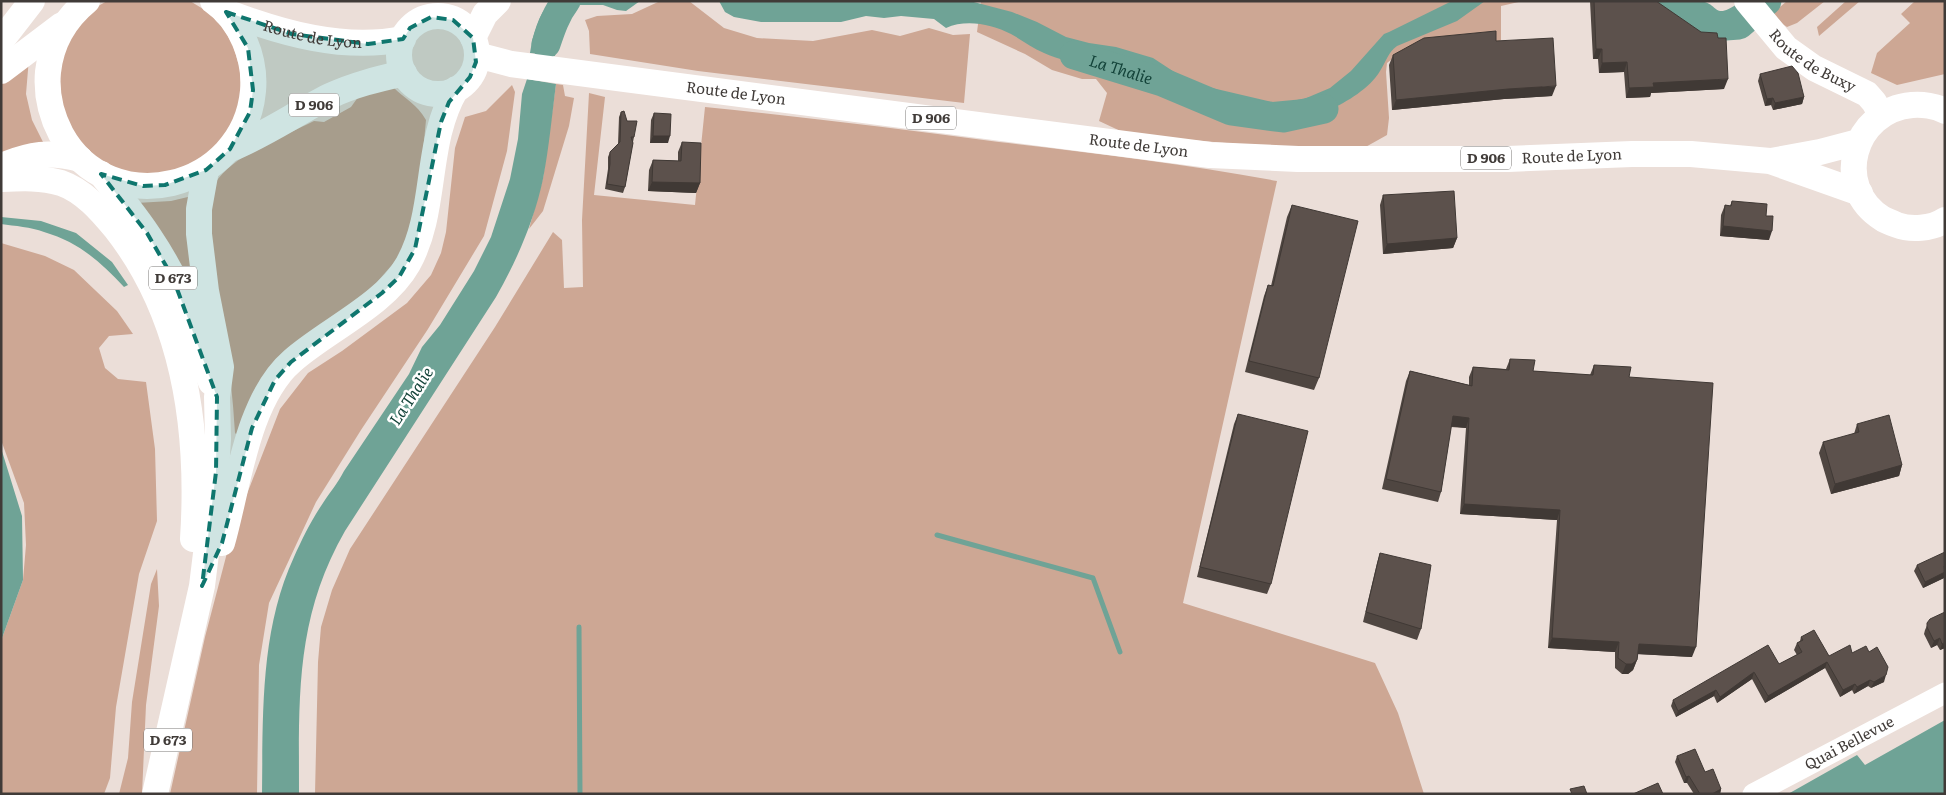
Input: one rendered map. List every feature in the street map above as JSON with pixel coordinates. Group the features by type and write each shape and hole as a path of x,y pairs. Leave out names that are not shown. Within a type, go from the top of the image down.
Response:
{"main road":[{"path":"1,41 32,1"},
{"path":"1,71 67,22 87,1"},
{"path":"477,1 430,12 410,28 403,39 400,56 404,73 413,85 426,92 447,93 464,84 485,14 498,1"},
{"name":"Route de Buxy","path":"1747,1 1786,48 1814,68 1867,94 1881,114"},
{"path":"67,22 56,40 49,61 47,82 48,96 56,124 66,143 80,159 101,174 121,182 143,186 165,185 186,180 206,170 230,149 242,131 250,112 253,69 248,48 239,29 218,5"},
{"name":"Route de Lyon","path":"218,5 292,34 368,44 403,39"},
{"path":"430,12 461,24 474,53"},
{"name":"Route de Lyon","path":"474,53 514,64 1210,154 1298,159 1508,159 1632,154 1691,154 1770,161 1860,193"},
{"name":"D 906","path":"230,149 252,140 353,86 404,73"},
{"path":"202,586 214,567 222,543 252,428 263,400 275,380 290,362 361,312 399,277 407,265 415,249 428,201 434,150 441,122 456,89"},
{"path":"1943,110 1921,104 1900,106 1881,114 1867,127 1858,142 1854,155 1854,169 1855,181 1860,193 1867,205 1883,219 1902,227 1922,228 1945,220"},
{"name":"Route de Lyon","path":"1770,161 1820,152 1858,142"},
{"path":"1,166 43,154 59,154 80,159"},
{"name":"D 673","path":"155,794 202,586 216,472 218,439 217,397 222,367 206,291 199,234 199,209 206,170"},
{"name":"D 673","path":"101,174 142,226 173,278 185,304 205,370 217,397"},
{"path":"1,179 40,178 63,184 84,196 106,218 128,246 149,282 165,319 180,364 190,409 195,457 195,508 191,573 180,686"}],"street":[{"name":"Quai Bellevue","path":"1753,794 1945,693"}],"highlighted area":[{"path":"226,12 292,34 368,44 403,39 410,28 431,17 453,20 473,38 476,62 470,77 449,102 441,122 415,249 399,277 382,293 291,362 275,380 252,428 222,543 202,586 216,472 217,397 173,278 147,233 101,174 143,186 165,185 206,170 230,149 250,112 253,90 248,48"}],"shaded area":[{"path":"107,1 190,1 208,12 223,28 233,45 240,69 241,94 235,121 222,142 183,172 127,176 79,147 55,92 66,40 93,9"},
{"path":"689,1 724,28 757,38 813,41 872,30 900,36 929,28 953,35 970,34 964,103 698,71 590,54 589,31 585,20 597,16 632,14 658,2"},
{"path":"981,1 1523,1 1501,6 1501,40 1496,44 1401,52 1387,63 1389,118 1387,135 1362,149 1286,148 1129,135 1099,121 1107,93 1096,79 1082,79 1052,70 1025,54 977,32"},
{"path":"1787,1 1825,1 1797,23 1787,27 1773,13"},
{"path":"1846,1 1860,1 1819,36 1817,27"},
{"path":"1915,1 1945,1 1945,74 1897,85 1871,73 1877,53 1910,23 1901,14"},
{"path":"29,58 26,94 32,120 44,144 1,156 1,79"},
{"path":"556,84 563,85 565,96 574,98 569,126 543,211 529,229 543,178"},
{"path":"512,85 515,92 507,151 484,236 428,329 316,502 269,603 259,665 257,794 170,794 205,637 233,530 280,409 308,373 342,351 407,303 431,275 441,253 446,232 455,148 465,117 486,111"},
{"path":"393,87 415,106 426,120 417,216 406,249 240,438 235,433 225,331 211,248 210,215 215,183 234,163 260,147 314,121 324,122 351,107 361,93"},
{"path":"589,93 605,97 594,195 695,205 705,107 852,123 1104,155 1208,169 1277,181 1183,603 1375,663 1398,713 1424,794 315,794 318,662 321,627 332,590 350,549 495,327 553,232 562,240 564,288 583,287 582,220"},
{"path":"192,196 196,286 188,289 136,203 171,201"},
{"path":"1,243 45,256 74,270 117,311 133,334 109,336 99,348 105,368 118,379 146,382 155,449 157,521 139,574 116,707 110,778 104,794 1,794 1,641 23,580 26,545 24,503 1,440"},
{"path":"157,569 159,606 146,705 142,794 119,794 128,758 132,702 151,584"}],"water":[{"path":"551,1 568,12 560,27 555,56 530,53 537,25 546,6"},
{"path":"570,1 640,1 626,11 603,5 575,5"},
{"path":"719,1 970,1 1012,12 1066,37 1116,47 1153,58 1185,79 1208,87 1272,102 1304,99 1330,88 1351,71 1384,34 1452,1 1485,1 1457,21 1394,48 1376,77 1364,89 1343,103 1313,115 1275,117 1234,112 1215,107 1181,95 1137,73 1055,57 1035,49 1011,34 987,25 970,23 946,28 934,19 901,16 884,18 866,16 841,22 761,22 734,17 725,12"},
{"path":"1671,1 1706,2 1720,11 1725,11 1740,2 1754,21 1737,32 1728,33 1711,27"},
{"path":"527,79 556,84 543,179 530,225 511,269 496,297 345,531 329,563 308,627 303,659 299,725 299,794 262,794 264,703 269,643 283,585 307,529 409,374 422,347 440,325 474,271 491,237 510,179 518,139 522,94"},
{"path":"1,217 41,221 76,233 112,262 128,285 124,287 97,261 67,241 34,229 1,224"},
{"path":"1,448 22,516 23,580 1,641"},
{"path":"1945,720 1945,794 1788,794 1857,755 1865,765"}],"building":[{"path":"1594,1 1656,1 1701,32 1717,33 1718,38 1726,38 1728,79 1653,83 1654,87 1629,88 1627,62 1602,63 1602,49 1596,49"},
{"path":"1496,31 1496,41 1553,38 1556,86 1396,100 1393,55 1424,38"},
{"path":"1792,66 1798,73 1804,97 1775,103 1773,98 1767,99 1760,74"},
{"path":"624,111 627,121 637,121 634,137 631,137 633,143 625,187 607,184 610,152 620,142 621,112"},
{"path":"654,113 671,114 670,136 653,136"},
{"path":"682,142 701,143 700,183 652,182 653,160 681,161"},
{"path":"1454,191 1457,238 1387,244 1383,195"},
{"path":"1732,201 1767,204 1766,216 1773,216 1772,231 1723,226 1725,205 1731,206"},
{"path":"1292,205 1358,221 1319,378 1249,361 1268,285 1273,286"},
{"path":"1510,359 1535,360 1533,371 1593,375 1594,365 1631,367 1629,377 1713,383 1696,647 1639,644 1637,660 1632,664 1626,664 1618,658 1619,642 1552,638 1560,510 1464,504 1469,418 1453,416 1441,492 1386,479 1410,371 1472,386 1473,367 1509,370"},
{"path":"1238,414 1308,431 1271,584 1200,567"},
{"path":"1889,415 1902,465 1835,484 1823,442 1859,432 1857,424"},
{"path":"1945,552 1945,572 1925,582 1917,565"},
{"path":"1380,553 1431,565 1421,629 1366,612"},
{"path":"1945,612 1945,642 1942,644 1940,638 1934,641 1927,623 1930,619"},
{"path":"1814,630 1829,656 1850,645 1852,653 1866,646 1869,652 1877,647 1888,667 1886,675 1874,682 1870,680 1857,687 1855,684 1843,690 1827,662 1768,696 1754,672 1720,697 1716,690 1678,711 1673,700 1768,645 1779,664 1802,652 1797,643 1803,640 1801,637"},
{"path":"1695,749 1705,772 1713,769 1721,789 1712,794 1700,794 1689,776 1686,777 1677,756"},
{"path":"1658,783 1663,794 1633,794"},
{"path":"1584,786 1587,794 1572,794 1570,789"}],"waterway":[{"name":"La Thalie","path":"546,44 557,16 566,1"},
{"name":"La Thalie","path":"1672,1 1712,27 1739,25 1767,1"},
{"name":"La Thalie","path":"1074,55 1162,82 1231,111 1283,118 1324,109"},
{"path":"937,535 1093,578 1120,652"},
{"path":"579,627 580,794"}]}
